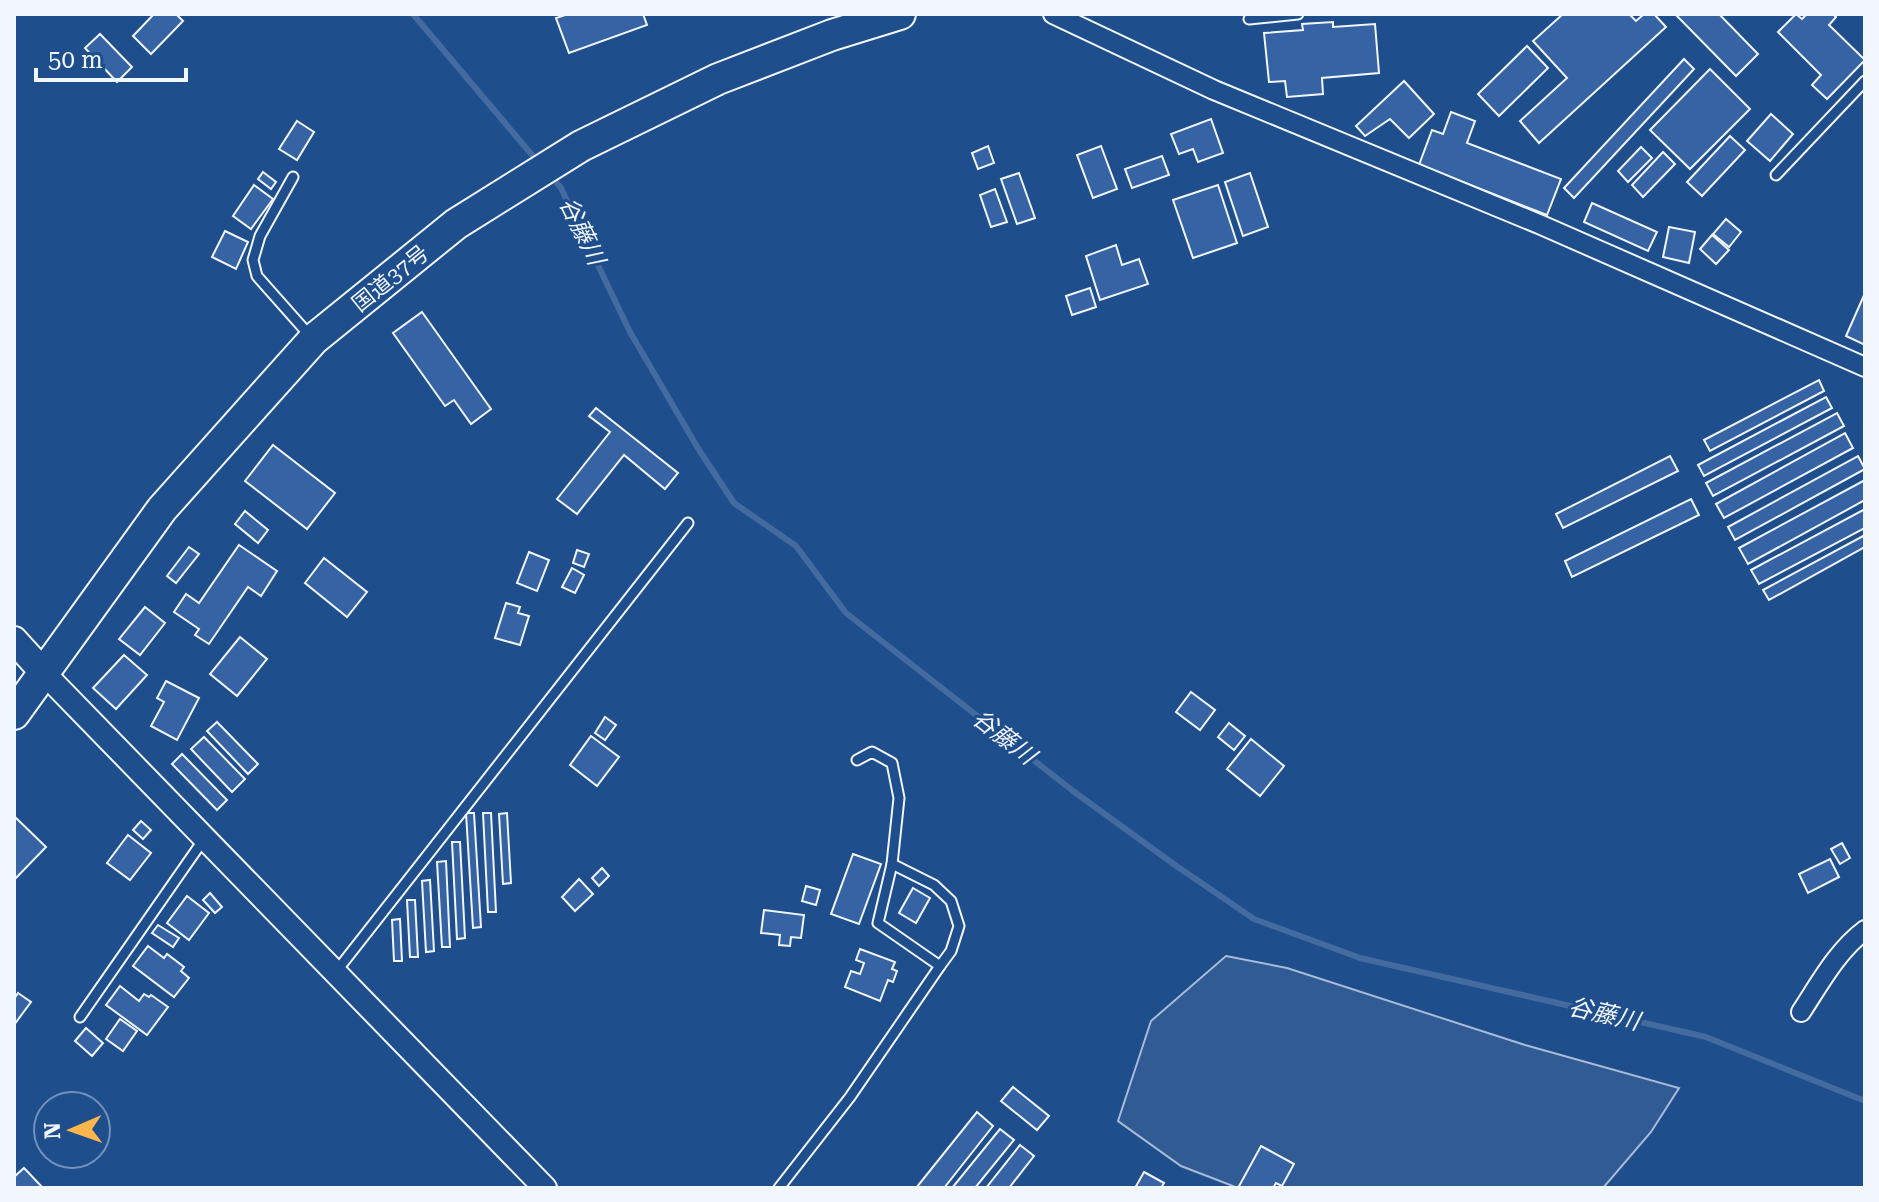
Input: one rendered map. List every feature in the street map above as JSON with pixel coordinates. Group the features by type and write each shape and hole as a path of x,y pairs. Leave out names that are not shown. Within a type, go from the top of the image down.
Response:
{"highway":[{"name":"国道37号","path":"14,714 162,509 314,339 456,224 581,146 718,79 832,35 900,14"}],"main road":[{"path":"14,640 44,673"}],"street":[{"path":"1053,14 1214,90 1539,224 1865,367"},
{"path":"44,673 545,1188"},
{"path":"1801,1012 1830,967 1865,930"}],"lane":[{"path":"1249,19 1298,14"},
{"path":"1776,175 1865,81"},
{"path":"293,177 260,236 253,260 257,276 314,339"},
{"path":"335,973 688,523"},
{"path":"857,760 872,752 892,763 899,798 892,864 878,923 940,966"},
{"path":"80,1017 204,838"},
{"path":"779,1188 850,1097 951,951 959,926 951,901 934,885 892,864"}],"shaded area":[{"path":"1226,956 1287,968 1525,1045 1679,1088 1651,1132 1603,1188 1238,1188 1181,1166 1118,1121 1151,1021"}],"building":[{"path":"154,14 176,14 183,21 151,54 133,36"},
{"path":"568,14 643,14 647,25 569,53 556,18"},
{"path":"1563,14 1629,14 1636,21 1644,14 1654,14 1666,27 1539,143 1520,121 1567,78 1533,41"},
{"path":"1675,14 1719,14 1758,54 1736,76"},
{"path":"1796,14 1802,19 1807,14 1833,14 1836,17 1829,25 1865,60 1827,99 1812,85 1821,75 1778,32"},
{"path":"1333,22 1333,27 1375,24 1379,73 1322,78 1323,94 1287,97 1285,81 1269,82 1264,33 1303,30 1302,24"},
{"path":"100,34 132,67 117,82 85,48"},
{"path":"1527,46 1548,68 1499,116 1478,94"},
{"path":"1684,59 1694,69 1574,198 1564,188"},
{"path":"1710,69 1750,109 1690,169 1650,130"},
{"path":"1404,81 1434,114 1409,138 1390,119 1365,136 1356,126"},
{"path":"1451,112 1475,121 1467,143 1561,179 1547,215 1419,165 1432,130 1443,134"},
{"path":"1771,114 1793,134 1770,161 1747,141"},
{"path":"1211,119 1223,153 1198,162 1193,149 1179,154 1171,134"},
{"path":"297,121 314,132 297,160 279,149"},
{"path":"1730,136 1745,150 1702,196 1687,182"},
{"path":"988,146 994,163 978,169 972,153"},
{"path":"1101,146 1117,189 1093,198 1077,155"},
{"path":"1641,147 1652,158 1628,182 1618,171"},
{"path":"1663,152 1675,164 1643,197 1632,185"},
{"path":"1162,156 1169,175 1132,188 1125,169"},
{"path":"263,172 276,182 271,189 258,179"},
{"path":"1019,173 1035,218 1017,224 1001,179"},
{"path":"1250,173 1268,227 1243,236 1225,182"},
{"path":"254,185 273,199 251,229 233,216"},
{"path":"1218,185 1237,243 1193,258 1173,200"},
{"path":"995,189 1007,222 991,227 980,195"},
{"path":"1592,203 1657,232 1648,251 1584,222"},
{"path":"1726,219 1741,232 1729,247 1713,234"},
{"path":"1669,227 1695,232 1689,263 1663,257"},
{"path":"225,231 248,242 236,269 212,257"},
{"path":"1712,235 1729,250 1716,264 1700,249"},
{"path":"1116,245 1122,265 1139,259 1148,284 1100,300 1086,256"},
{"path":"1090,288 1096,307 1072,315 1066,296"},
{"path":"1865,293 1865,345 1846,336"},
{"path":"422,312 491,409 471,424 454,400 445,406 393,333"},
{"path":"1819,380 1824,391 1710,451 1704,440"},
{"path":"1826,397 1832,408 1704,476 1698,465"},
{"path":"596,408 678,473 665,489 624,455 577,514 557,499 610,432 589,416"},
{"path":"1837,413 1844,426 1713,496 1706,483"},
{"path":"1845,433 1853,448 1724,518 1716,504"},
{"path":"273,445 335,493 307,529 245,481"},
{"path":"1670,456 1678,471 1563,528 1556,514"},
{"path":"1858,456 1865,469 1735,540 1728,527"},
{"path":"1865,480 1865,500 1748,564 1739,548"},
{"path":"1691,499 1699,515 1572,577 1565,561"},
{"path":"1865,509 1865,528 1759,584 1751,570"},
{"path":"245,511 268,530 258,543 235,524"},
{"path":"1865,535 1865,547 1769,600 1763,590"},
{"path":"239,545 277,571 261,596 248,587 209,644 195,635 199,629 174,612 186,594 199,603"},
{"path":"189,547 199,554 176,583 167,576"},
{"path":"577,550 589,554 584,567 573,563"},
{"path":"529,552 549,560 537,591 517,583"},
{"path":"324,558 367,592 347,617 305,583"},
{"path":"572,568 584,575 575,593 562,587"},
{"path":"506,603 520,607 518,613 529,616 520,645 495,638"},
{"path":"145,607 165,623 140,655 119,639"},
{"path":"240,637 267,659 237,696 210,674"},
{"path":"124,655 147,675 116,709 93,688"},
{"path":"166,681 199,698 177,740 151,726 164,702 157,698"},
{"path":"1191,692 1215,710 1200,730 1176,712"},
{"path":"605,717 616,725 605,740 595,733"},
{"path":"217,722 258,764 248,774 207,731"},
{"path":"1229,723 1245,736 1234,750 1218,737"},
{"path":"591,736 619,757 597,786 570,765"},
{"path":"204,737 245,779 232,792 191,749"},
{"path":"1251,739 1284,766 1260,796 1227,769"},
{"path":"182,754 227,800 217,810 172,764"},
{"path":"466,813 474,813 481,927 473,928"},
{"path":"483,813 491,813 496,912 488,912"},
{"path":"507,813 511,883 503,884 499,814"},
{"path":"14,816 46,847 14,880"},
{"path":"141,821 151,830 143,839 133,830"},
{"path":"128,835 151,853 130,880 107,863"},
{"path":"452,842 460,842 465,938 457,939"},
{"path":"1842,843 1850,858 1840,864 1831,849"},
{"path":"853,854 881,864 859,924 831,914"},
{"path":"1830,859 1839,877 1808,893 1799,874"},
{"path":"446,861 450,947 442,947 437,862"},
{"path":"602,868 609,876 599,886 592,878"},
{"path":"579,879 593,894 575,911 562,897"},
{"path":"430,880 434,951 426,952 422,881"},
{"path":"806,886 820,890 816,905 802,901"},
{"path":"913,888 930,898 916,923 899,913"},
{"path":"210,893 222,907 215,913 203,900"},
{"path":"187,896 209,913 189,940 167,923"},
{"path":"407,900 415,900 418,957 410,957"},
{"path":"764,910 804,915 801,938 791,937 790,946 779,945 780,935 761,933"},
{"path":"400,919 402,961 394,961 392,920"},
{"path":"158,925 179,938 173,947 152,933"},
{"path":"148,946 164,958 167,954 184,967 181,971 189,978 174,997 133,966"},
{"path":"860,949 895,962 892,969 897,971 893,982 888,980 880,1001 845,987 851,971 860,974 864,963 856,960"},
{"path":"120,986 139,1001 144,994 151,995 168,1007 147,1035 106,1005"},
{"path":"18,993 31,1002 14,1025 14,999"},
{"path":"120,1019 137,1031 123,1051 106,1039"},
{"path":"86,1028 103,1043 92,1056 75,1041"},
{"path":"1013,1087 1049,1116 1037,1130 1001,1101"},
{"path":"977,1112 993,1126 944,1188 916,1188"},
{"path":"1000,1129 1014,1140 975,1188 952,1188"},
{"path":"1020,1145 1034,1156 1009,1188 986,1188"},
{"path":"1261,1146 1294,1164 1282,1186 1276,1183 1273,1188 1238,1188"},
{"path":"24,1168 43,1188 14,1188 14,1177"},
{"path":"1144,1172 1164,1183 1161,1188 1135,1188"}],"waterway":[{"name":"谷藤川","path":"413,14 537,161"},
{"name":"谷藤川","path":"550,175 561,188 630,332 734,503 796,546 846,613 1073,791 1175,865 1254,919 1360,958 1706,1037 1865,1101"}]}
